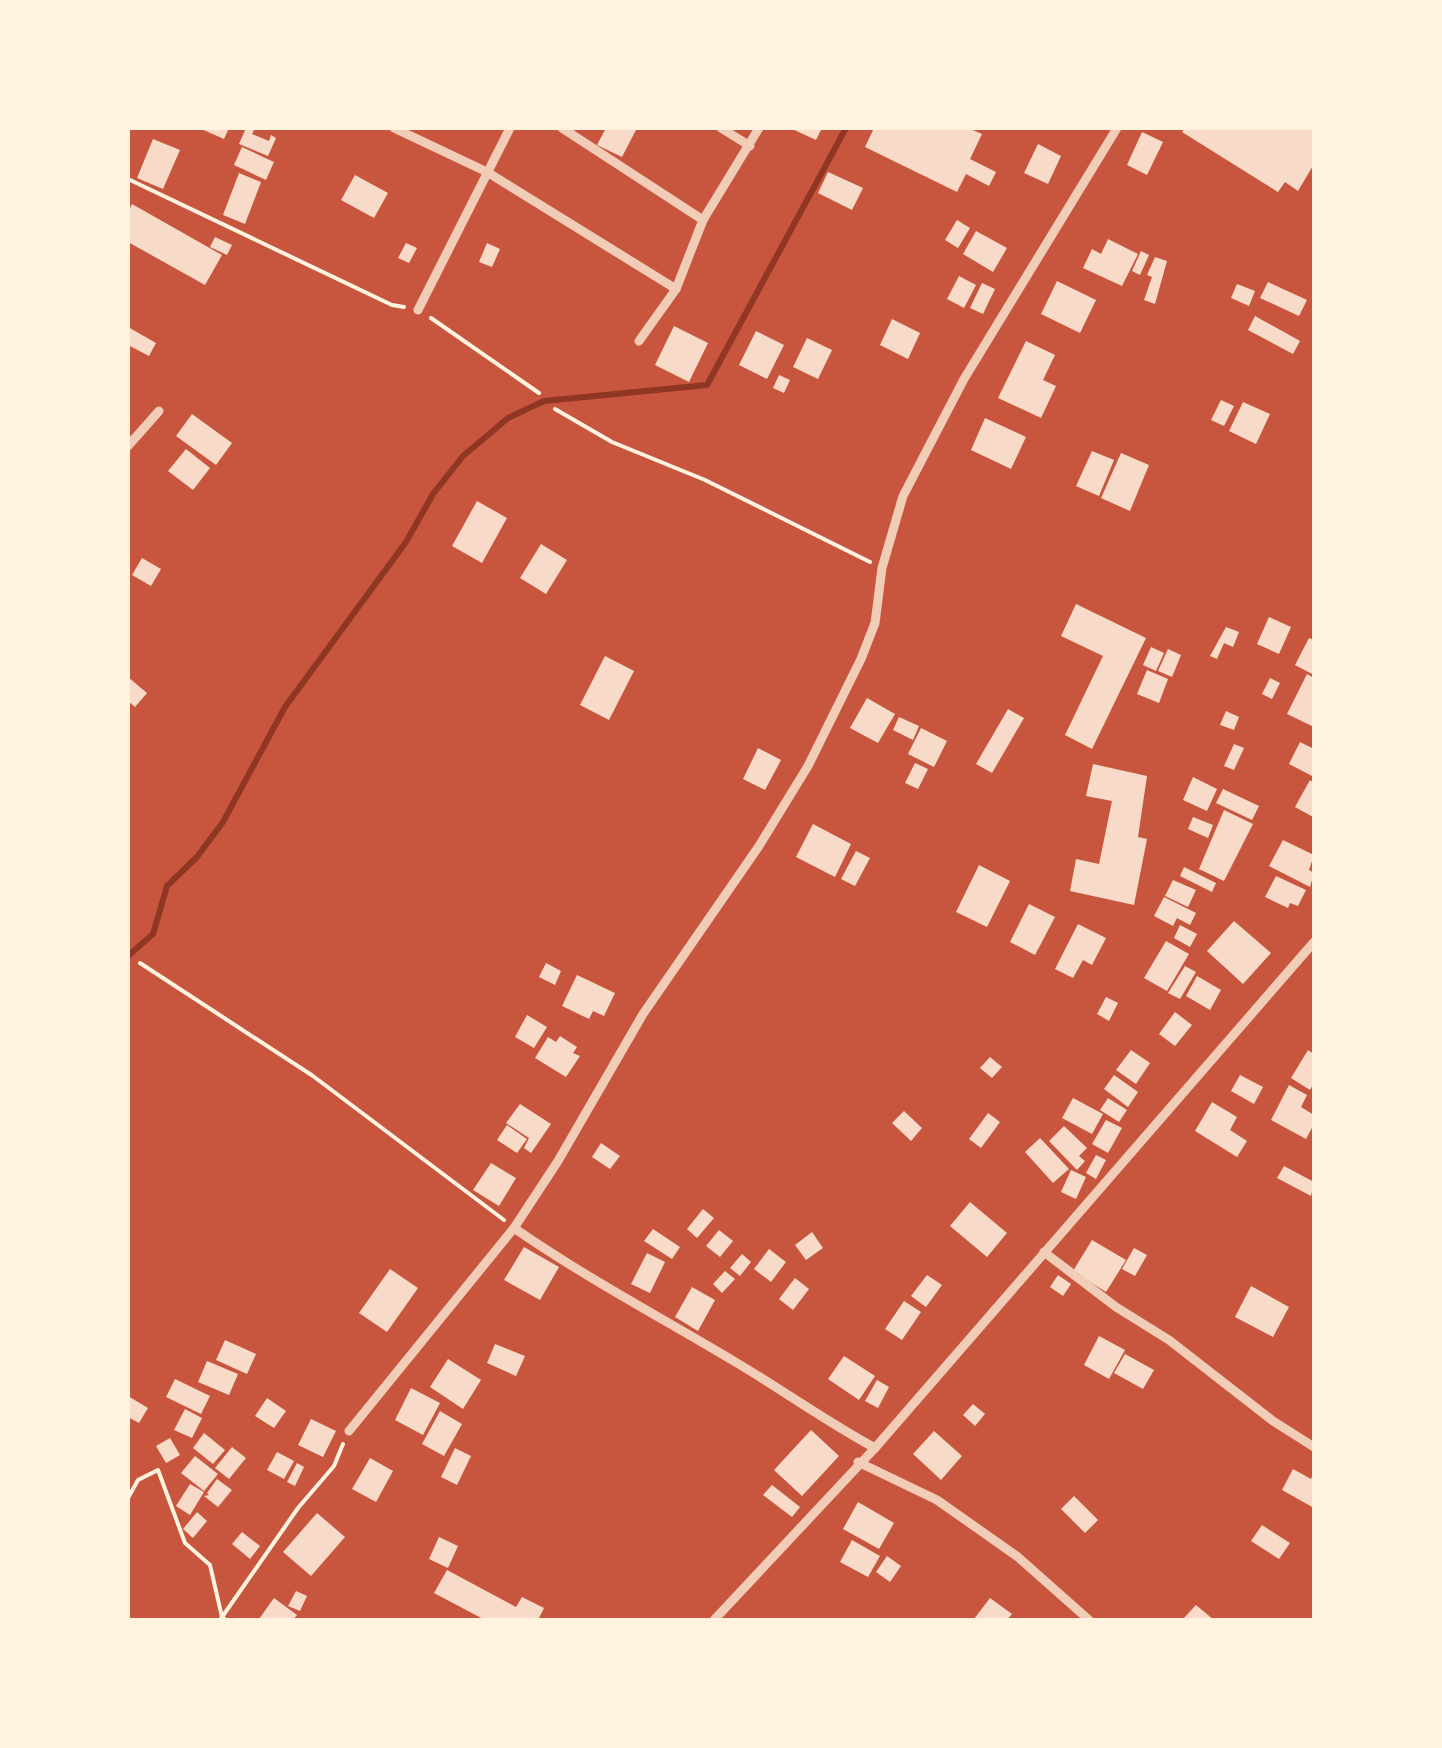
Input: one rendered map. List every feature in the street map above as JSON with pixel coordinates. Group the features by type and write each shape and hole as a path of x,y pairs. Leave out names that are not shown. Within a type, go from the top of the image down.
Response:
{"street":[{"path":"394,128 488,172 676,289"},
{"path":"418,310 510,128"},
{"path":"562,128 703,220"},
{"path":"721,128 750,146"},
{"path":"639,341 676,289 703,220 759,128"},
{"path":"349,1431 514,1228 558,1161 643,1014 760,846 823,739 875,624 882,568 903,496 942,422 1117,128"},
{"path":"128,446 158,411"},
{"path":"714,1620 874,1448 1314,942"},
{"path":"514,1228 614,1294 874,1448"},
{"path":"1044,1252 1314,1447"},
{"path":"858,1462 937,1500 1018,1556 1088,1620"}],"path":[{"path":"128,179 392,304 418,310 539,393"},
{"path":"555,409 612,442 705,480 882,568"},
{"path":"140,964 312,1076 514,1228"},
{"path":"223,1619 298,1508 334,1466 349,1431"},
{"path":"128,1498 138,1480 158,1470 185,1542 210,1565 223,1619"}],"building":[{"path":"199,128 229,128 224,139"},
{"path":"246,128 255,128 252,134 269,141 271,135 276,138 268,156 239,144"},
{"path":"606,128 637,128 622,157 597,145"},
{"path":"790,128 822,128 816,140"},
{"path":"874,128 968,128 982,134 970,159 996,172 989,186 966,174 957,192 865,147"},
{"path":"1185,128 1314,128 1314,164 1298,191 1285,182 1278,192 1182,132"},
{"path":"1142,132 1163,142 1147,175 1127,165"},
{"path":"153,139 180,150 163,189 137,178"},
{"path":"1038,144 1061,156 1048,184 1024,173"},
{"path":"242,147 274,162 266,180 234,165"},
{"path":"828,172 863,188 852,210 818,193"},
{"path":"239,173 261,182 245,224 223,215"},
{"path":"355,175 388,193 374,218 341,200"},
{"path":"132,204 222,255 205,285 128,242 128,212"},
{"path":"957,220 970,228 958,248 945,240"},
{"path":"976,231 1007,248 993,272 963,254"},
{"path":"215,237 232,245 227,255 210,247"},
{"path":"1108,239 1138,254 1122,286 1083,268 1092,249 1101,254"},
{"path":"406,243 417,248 409,263 398,258"},
{"path":"487,243 500,249 492,267 479,262"},
{"path":"1141,251 1149,255 1140,275 1132,271"},
{"path":"1155,257 1167,261 1155,304 1144,300 1152,277 1147,275"},
{"path":"959,276 976,285 964,308 947,299"},
{"path":"1057,281 1096,300 1080,333 1041,314"},
{"path":"1268,282 1307,300 1299,316 1260,298"},
{"path":"982,283 995,289 983,314 970,308"},
{"path":"1237,284 1255,291 1249,306 1231,298"},
{"path":"1255,316 1300,341 1293,354 1248,330"},
{"path":"892,319 920,333 908,359 880,345"},
{"path":"674,326 708,343 689,382 655,365"},
{"path":"128,327 156,343 149,356 128,345"},
{"path":"756,331 784,345 767,379 739,365"},
{"path":"807,338 832,350 818,379 793,367"},
{"path":"1026,341 1055,355 1043,380 1056,386 1041,418 998,398"},
{"path":"779,375 790,380 784,393 773,388"},
{"path":"1221,400 1234,406 1224,426 1211,420"},
{"path":"1243,402 1270,414 1256,444 1229,431"},
{"path":"192,414 232,443 216,465 176,436"},
{"path":"985,418 1026,437 1011,469 971,450"},
{"path":"186,449 210,468 193,490 168,471"},
{"path":"1092,451 1114,460 1099,496 1076,486"},
{"path":"1121,453 1149,465 1130,511 1101,498"},
{"path":"477,501 507,518 482,563 452,546"},
{"path":"541,544 567,560 546,594 520,578"},
{"path":"142,558 161,569 151,586 132,575"},
{"path":"1076,604 1146,638 1092,749 1065,735 1103,656 1061,636"},
{"path":"1269,617 1291,627 1279,654 1257,644"},
{"path":"1226,627 1239,632 1233,647 1224,643 1217,659 1210,656"},
{"path":"1309,638 1314,640 1314,675 1295,665"},
{"path":"1151,647 1164,653 1156,671 1143,665"},
{"path":"1168,649 1181,655 1172,677 1158,671"},
{"path":"605,656 634,671 609,720 580,705"},
{"path":"1147,670 1168,679 1159,703 1137,694"},
{"path":"1307,674 1314,678 1314,727 1287,714"},
{"path":"128,677 147,693 135,707 128,701"},
{"path":"1270,678 1280,683 1272,699 1262,694"},
{"path":"867,698 895,714 878,743 850,728"},
{"path":"1008,709 1024,718 992,773 976,764"},
{"path":"1226,711 1239,717 1234,730 1220,725"},
{"path":"899,717 919,726 913,740 893,730"},
{"path":"921,728 947,741 934,767 908,754"},
{"path":"1300,742 1314,749 1314,777 1289,764"},
{"path":"1234,744 1244,748 1234,770 1224,766"},
{"path":"758,748 781,760 765,790 743,779"},
{"path":"915,763 928,769 918,789 905,783"},
{"path":"1093,764 1147,776 1138,837 1147,839 1134,905 1070,891 1076,859 1099,864 1112,801 1086,796"},
{"path":"1193,777 1217,789 1207,811 1183,800"},
{"path":"1310,780 1314,783 1313,817 1295,807"},
{"path":"1223,789 1259,806 1252,820 1216,803"},
{"path":"1224,810 1253,824 1224,881 1199,869"},
{"path":"1193,817 1213,825 1208,838 1188,829"},
{"path":"813,824 851,844 835,877 796,857"},
{"path":"1283,840 1314,855 1309,870 1314,873 1310,887 1269,866"},
{"path":"856,851 870,858 855,886 841,879"},
{"path":"979,865 1010,881 987,927 956,912"},
{"path":"1184,867 1216,883 1212,892 1180,876"},
{"path":"1276,876 1306,890 1298,906 1290,903 1288,908 1265,897"},
{"path":"1173,880 1196,890 1188,907 1165,896"},
{"path":"1164,897 1196,913 1190,925 1177,918 1173,926 1154,916"},
{"path":"1029,904 1055,917 1035,955 1010,942"},
{"path":"1234,921 1271,953 1243,984 1207,951"},
{"path":"1078,924 1106,938 1092,965 1083,960 1073,978 1055,969"},
{"path":"1180,925 1197,934 1190,947 1174,938"},
{"path":"1166,941 1189,954 1167,991 1144,978"},
{"path":"546,963 561,971 555,985 539,977"},
{"path":"1185,966 1196,972 1180,999 1168,993"},
{"path":"577,975 615,993 604,1016 593,1011 589,1019 562,1006"},
{"path":"1197,976 1221,990 1210,1010 1186,996"},
{"path":"1106,997 1118,1003 1109,1021 1097,1014"},
{"path":"1175,1012 1192,1025 1175,1046 1159,1034"},
{"path":"527,1015 547,1027 534,1048 515,1037"},
{"path":"560,1036 577,1047 573,1053 580,1056 566,1077 535,1058 548,1037 556,1042"},
{"path":"1131,1050 1150,1063 1136,1084 1116,1070"},
{"path":"1308,1050 1314,1054 1314,1083 1310,1090 1291,1078"},
{"path":"990,1057 1002,1067 992,1078 980,1068"},
{"path":"1114,1075 1138,1092 1128,1107 1104,1089"},
{"path":"1240,1075 1263,1087 1254,1104 1231,1091"},
{"path":"1289,1085 1307,1095 1301,1107 1314,1115 1306,1139 1271,1120"},
{"path":"1073,1098 1103,1114 1092,1134 1062,1118"},
{"path":"1108,1098 1127,1110 1119,1122 1100,1110"},
{"path":"1212,1102 1237,1117 1230,1130 1247,1141 1237,1157 1195,1131"},
{"path":"520,1104 551,1124 531,1153 524,1148 529,1138 506,1123"},
{"path":"904,1111 922,1128 911,1141 892,1123"},
{"path":"988,1113 1000,1122 981,1148 969,1139"},
{"path":"1106,1120 1122,1128 1108,1153 1092,1144"},
{"path":"507,1125 527,1139 517,1153 497,1140"},
{"path":"1064,1126 1087,1148 1079,1156 1085,1161 1077,1170 1049,1141"},
{"path":"1040,1138 1069,1169 1053,1183 1025,1152"},
{"path":"601,1143 620,1156 610,1169 592,1157"},
{"path":"1096,1155 1106,1160 1096,1179 1086,1173"},
{"path":"491,1163 516,1178 499,1206 473,1190"},
{"path":"1284,1166 1314,1182 1311,1196 1277,1178"},
{"path":"1071,1170 1086,1177 1076,1199 1061,1192"},
{"path":"970,1202 1007,1233 987,1257 950,1226"},
{"path":"703,1209 714,1218 697,1238 687,1229"},
{"path":"653,1229 680,1247 672,1259 644,1241"},
{"path":"719,1230 733,1241 720,1257 706,1246"},
{"path":"812,1232 823,1248 806,1260 795,1245"},
{"path":"1092,1240 1126,1260 1106,1292 1073,1271"},
{"path":"524,1247 559,1267 540,1300 504,1280"},
{"path":"1134,1248 1147,1255 1135,1276 1122,1269"},
{"path":"769,1249 786,1262 771,1282 754,1269"},
{"path":"647,1253 665,1262 650,1293 631,1284"},
{"path":"742,1254 751,1262 740,1276 730,1268"},
{"path":"390,1269 418,1288 387,1332 359,1313"},
{"path":"725,1271 735,1279 722,1293 713,1284"},
{"path":"927,1275 942,1285 926,1307 911,1296"},
{"path":"1058,1275 1071,1284 1063,1296 1050,1287"},
{"path":"795,1278 809,1289 793,1310 779,1299"},
{"path":"1251,1286 1289,1307 1273,1337 1235,1317"},
{"path":"692,1287 715,1300 698,1331 675,1317"},
{"path":"904,1301 921,1312 902,1340 885,1329"},
{"path":"1099,1336 1125,1350 1109,1379 1084,1365"},
{"path":"225,1340 256,1354 247,1374 216,1360"},
{"path":"495,1344 525,1356 516,1376 487,1363"},
{"path":"1125,1354 1154,1370 1143,1389 1114,1373"},
{"path":"844,1356 875,1376 859,1400 828,1379"},
{"path":"448,1359 481,1380 463,1409 430,1387"},
{"path":"207,1361 238,1374 229,1395 198,1382"},
{"path":"175,1379 210,1396 201,1414 166,1397"},
{"path":"877,1380 889,1387 878,1408 865,1401"},
{"path":"411,1388 440,1403 423,1435 395,1420"},
{"path":"128,1396 148,1408 139,1423 128,1417"},
{"path":"267,1398 286,1411 274,1428 255,1416"},
{"path":"973,1404 985,1414 975,1426 963,1415"},
{"path":"185,1409 202,1418 192,1438 174,1430"},
{"path":"440,1411 462,1424 444,1456 422,1444"},
{"path":"311,1419 336,1431 323,1457 298,1445"},
{"path":"811,1430 839,1456 802,1496 774,1470"},
{"path":"934,1431 962,1456 941,1480 913,1454"},
{"path":"204,1433 225,1450 213,1464 193,1448"},
{"path":"170,1438 180,1455 166,1463 156,1446"},
{"path":"232,1447 246,1458 229,1479 215,1468"},
{"path":"455,1448 471,1456 457,1485 441,1477"},
{"path":"277,1452 294,1461 284,1479 267,1470"},
{"path":"195,1456 218,1474 204,1491 181,1473"},
{"path":"370,1458 393,1471 376,1502 352,1489"},
{"path":"297,1463 304,1467 295,1486 287,1482"},
{"path":"1293,1469 1311,1479 1314,1472 1314,1508 1282,1490"},
{"path":"217,1479 232,1490 218,1507 204,1496 209,1495"},
{"path":"190,1484 204,1492 190,1515 176,1506"},
{"path":"772,1485 800,1507 792,1517 763,1495"},
{"path":"1074,1496 1098,1520 1085,1533 1061,1509"},
{"path":"858,1502 894,1523 879,1549 843,1529"},
{"path":"197,1512 207,1521 193,1538 183,1529"},
{"path":"317,1513 345,1537 311,1576 283,1552"},
{"path":"1262,1525 1290,1543 1279,1559 1251,1541"},
{"path":"242,1532 260,1546 250,1559 232,1544"},
{"path":"439,1537 458,1546 448,1568 429,1559"},
{"path":"852,1540 880,1556 868,1577 840,1562"},
{"path":"887,1556 901,1566 890,1582 876,1572"},
{"path":"447,1570 516,1607 522,1597 544,1608 538,1620 485,1620 434,1593"},
{"path":"296,1591 307,1596 300,1611 288,1606"},
{"path":"274,1598 297,1615 293,1620 259,1619"},
{"path":"990,1598 1012,1614 1007,1620 974,1619"},
{"path":"1196,1605 1214,1620 1182,1620"}],"waterway":[{"path":"128,956 153,934 167,886 197,857 223,822 285,707 406,542 433,494 463,456 508,418 544,401 707,385 846,128"}]}
